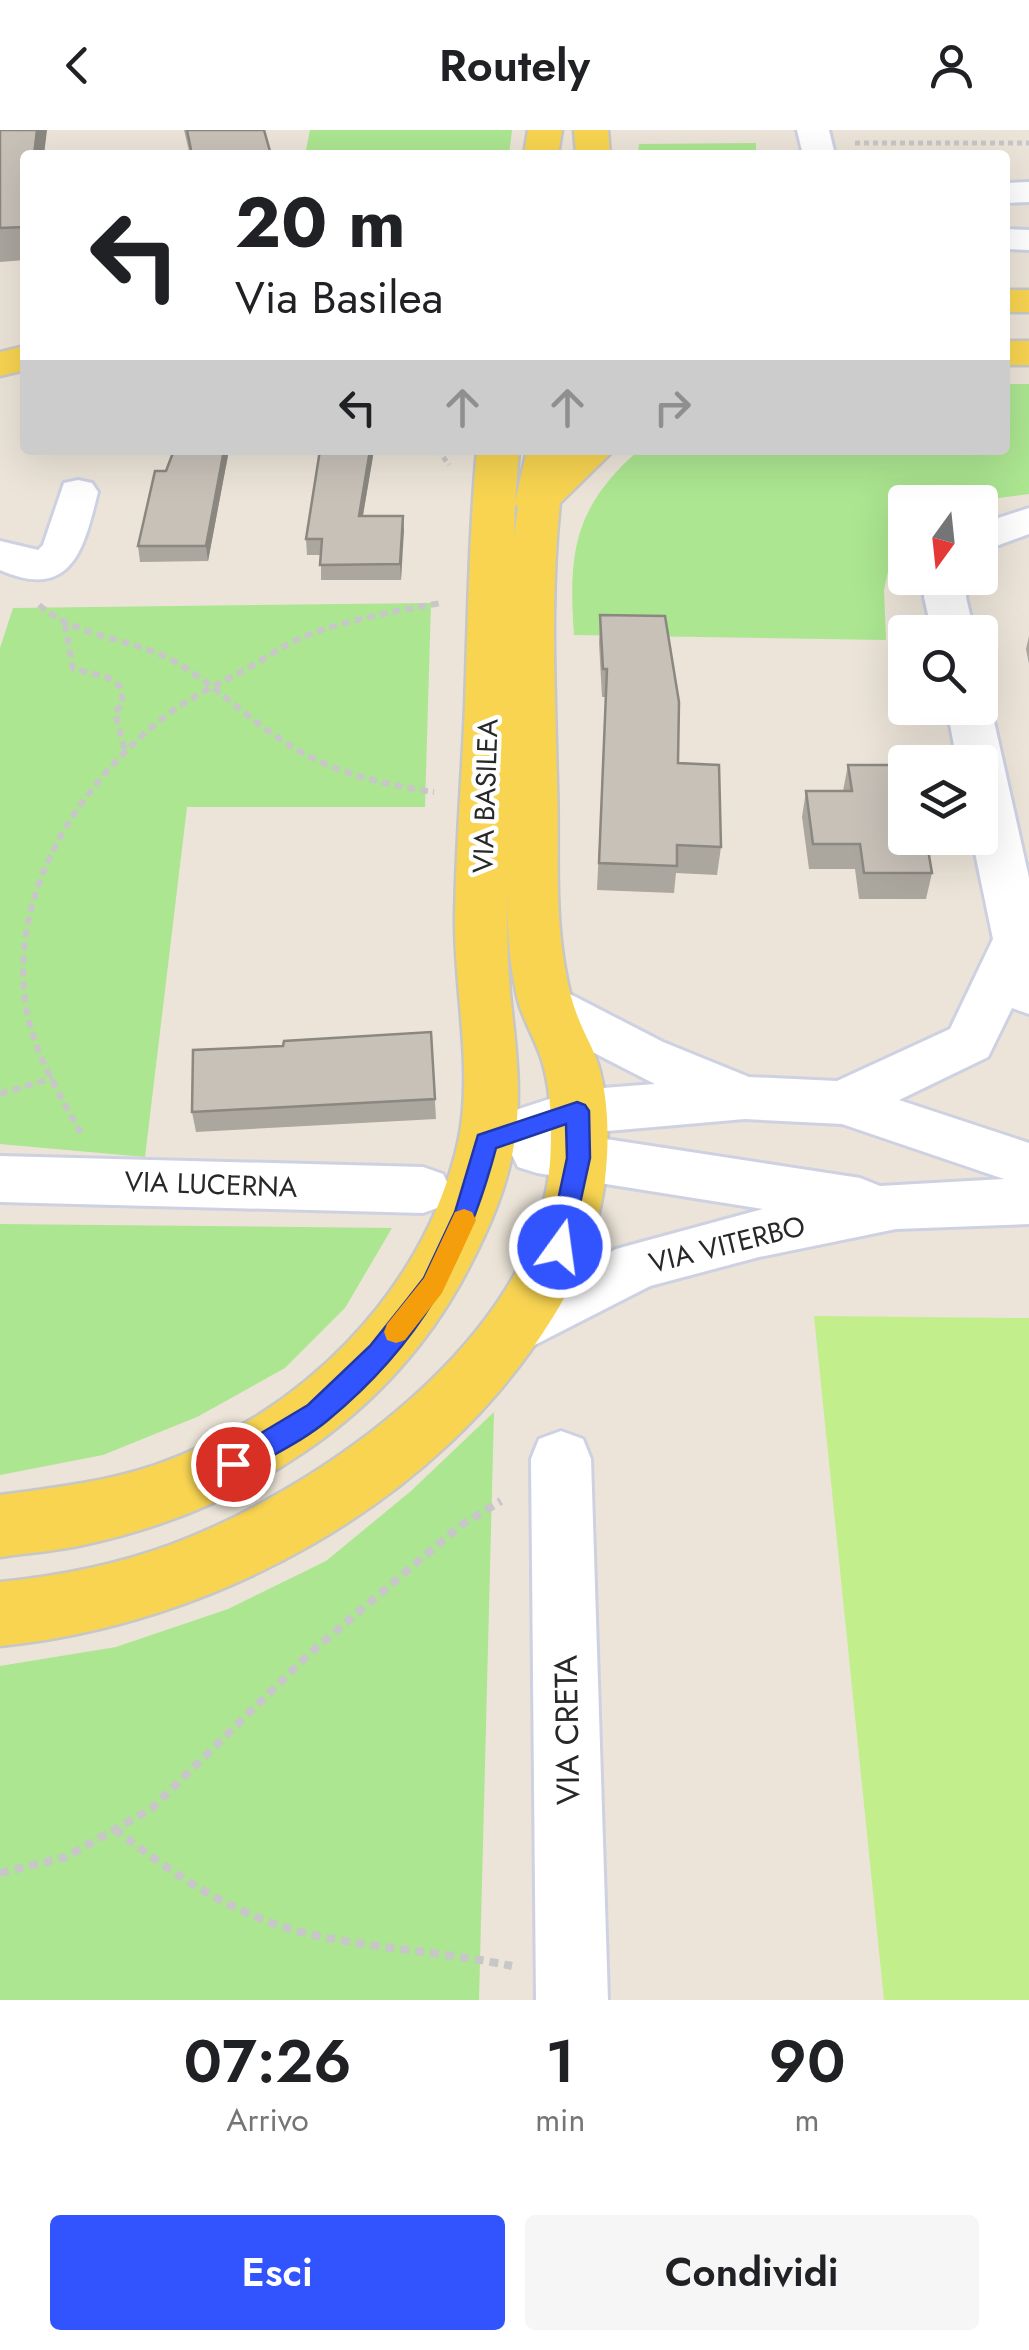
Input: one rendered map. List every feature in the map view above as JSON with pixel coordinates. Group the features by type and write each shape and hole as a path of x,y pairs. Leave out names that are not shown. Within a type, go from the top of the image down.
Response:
{"main road":[{"path":"466,455 509,482 581,455"},
{"name":"VIA BASILEA","path":"0,1526 122,1506 233,1464 317,1413 378,1354 433,1285 467,1212 486,1142 491,1075 480,950 509,482 542,455"},
{"name":"VIA BASILEA","path":"509,482 530,602 536,944 546,1005 574,1073 578,1135"},
{"path":"0,1614 100,1597 201,1564 290,1522 373,1467 451,1400 513,1331 560,1247 578,1135"}],"street":[{"path":"0,554 23,564 48,563 63,549 78,492"},
{"path":"998,531 1029,520"},
{"path":"973,725 1029,994"},
{"path":"842,1102 970,1043 1019,936"},
{"path":"546,1005 644,1057 746,1098"},
{"path":"486,1142 578,1135 746,1098 842,1102 1029,1165"},
{"name":"VIA VITERBO","path":"578,1135 896,1206"},
{"name":"VIA LUCERNA","path":"0,1180 422,1190"},
{"name":"VIA VITERBO","path":"513,1331 636,1266 759,1233 896,1206 1029,1202"},
{"name":"VIA CRETA","path":"562,1459 572,1990"}],"path":[{"path":"825,143 1029,144"},
{"path":"965,143 968,150"},
{"path":"35,600 65,624 130,642 171,660 279,739 318,760 362,776 434,792"},
{"path":"83,1137 34,1038 25,997 26,940 38,888 61,834 88,792 125,751 164,717 304,636 441,602"},
{"path":"65,624 73,669 104,674 117,682 124,693 124,703 115,712 125,751"},
{"path":"0,1094 53,1078"},
{"path":"0,1873 66,1857 151,1809 309,1654 461,1525 502,1501"},
{"path":"115,1829 163,1867 238,1910 327,1938 480,1958 572,1990"}],"green space":[{"path":"310,130 512,130 510,150 306,150"},
{"path":"756,143 756,150 638,150 639,144"},
{"path":"1010,384 1029,384 1029,494 998,498 998,485 888,485 886,640 574,635 575,555 588,512 601,491 634,455 1010,455"},
{"path":"431,603 425,807 187,807 145,1157 0,1144 0,648 13,608"},
{"path":"0,1224 392,1228 345,1308 285,1368 197,1417 103,1455 0,1475"},
{"path":"814,1316 1029,1318 1029,2000 884,2000"},
{"path":"494,1412 479,2000 0,2000 0,1666 116,1647 228,1609 326,1561 411,1491"}],"building":[{"path":"0,130 37,130 35,150 20,150 20,227 0,228"},
{"path":"187,130 264,130 270,150 191,150"},
{"path":"172,455 223,455 206,546 138,546 155,471 166,471"},
{"path":"319,455 369,455 359,516 403,516 400,564 320,565 322,539 306,539"},
{"path":"600,615 665,616 679,702 678,763 719,765 721,847 677,845 677,866 599,863 607,669 603,669"},
{"path":"848,765 888,765 888,855 929,855 932,873 864,873 860,844 813,844 806,791 852,791"},
{"path":"431,1032 435,1099 192,1112 193,1050"}],"slow traffic":[{"path":"396,1332 433,1285 464,1220"}],"route":[{"path":"233,1464 317,1413 378,1354 415,1308 433,1285 467,1212 486,1142 577,1111 574,1192 560,1247"}]}
